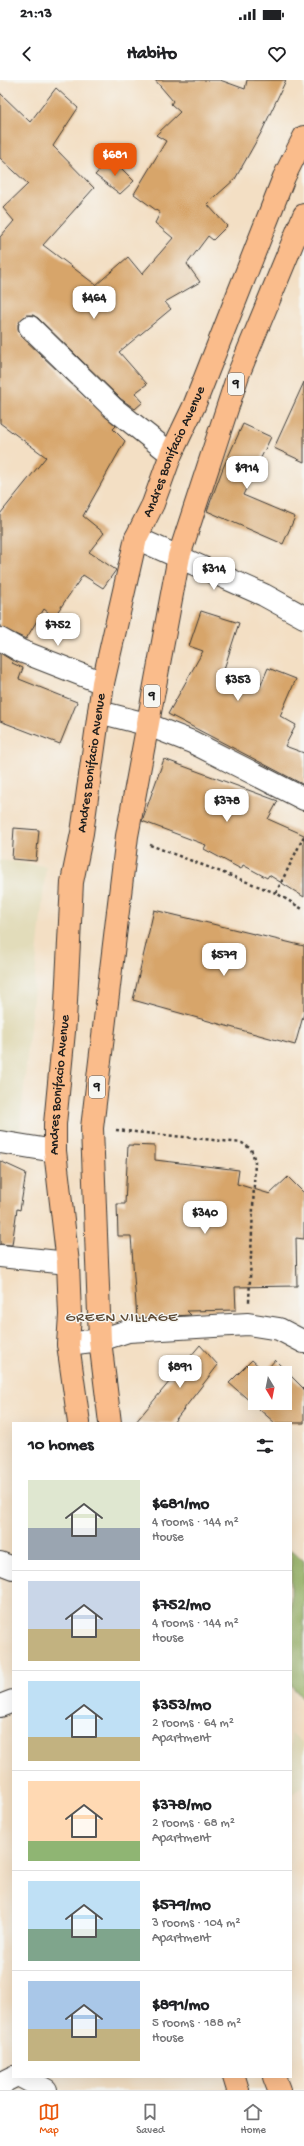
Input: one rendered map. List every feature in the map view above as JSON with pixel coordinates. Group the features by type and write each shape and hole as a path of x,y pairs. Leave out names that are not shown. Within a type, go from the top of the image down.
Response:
{"highway":[{"name":"Andres Bonifacio Avenue","path":"79,1422 68,1344 70,1315 68,1263 55,1151 54,1124 65,1021 72,882 82,833 103,683 136,538 153,504 171,454 194,406 284,177 304,137"},
{"name":"9","path":"110,1422 100,1340 92,1128 127,836 146,724 179,556 238,375 304,215"},
{"path":"234,2078 238,2090"},
{"path":"274,2078 280,2090"}],"street":[{"path":"30,327 113,408 171,454"},
{"path":"136,538 264,595 304,617"},
{"path":"0,639 21,651 103,683"},
{"path":"99,712 146,724 192,742 304,799"},
{"path":"0,1142 55,1151"},
{"path":"0,1256 68,1263"},
{"path":"68,1344 100,1340 128,1331 248,1324 279,1329 304,1342"},
{"path":"0,1563 12,1568"},
{"path":"0,1706 12,1701"},
{"path":"0,2087 5,2081 12,2078"},
{"path":"24,2078 46,2090"}],"path":[{"path":"127,836 276,893 304,910"},
{"path":"276,893 304,836"},
{"path":"92,1128 242,1143 250,1149 255,1161 248,1324"}],"shaded area":[{"path":"0,860 46,866 19,1138 0,1134"},
{"path":"292,1734 304,1744 304,1784 292,1794"}],"green space":[{"path":"292,1550 304,1561 304,1700 292,1686"}],"building":[{"path":"155,80 220,80 245,89 247,80 286,80 262,131 235,179 207,204 227,226 213,240 208,236 187,264 200,282 165,302 171,309 119,352 147,384 135,393 143,402 135,409 121,399 38,318 33,315 26,315 18,324 18,330 21,336 116,426 113,429 125,441 83,516 104,533 89,552 116,570 103,588 83,575 54,617 44,609 26,639 0,627 0,514 46,457 0,423 0,237 14,221 3,208 28,184 0,158 0,93 30,122 56,88 78,108 53,146 94,188 43,245 96,285 128,257 142,274 173,238 155,223 160,213 134,194 166,141 156,135 180,112 171,104 173,101"},
{"path":"111,158 134,181 120,194 95,175"},
{"path":"304,382 304,462 274,448"},
{"path":"243,424 271,437 243,495 295,517 283,544 207,511 223,468"},
{"path":"201,611 239,623 224,669 260,687 268,668 296,679 280,716 296,725 285,746 304,753 304,785 168,714 203,651 189,646"},
{"path":"0,653 13,661 12,663 23,668 19,679 77,702 60,744 0,721"},
{"path":"164,759 278,801 268,819 304,835 304,897 269,875 267,878 243,865 241,869 204,849 206,845 142,821"},
{"path":"14,828 39,830 36,861 12,859"},
{"path":"154,910 304,946 304,1013 295,1045 133,1000"},
{"path":"128,1145 155,1146 155,1160 239,1170 237,1184 270,1194 288,1177 304,1193 304,1239 296,1238 297,1286 235,1287 236,1310 187,1311 191,1315 137,1318 131,1236 118,1236 117,1204 125,1204"},
{"path":"0,1161 26,1173 20,1210 17,1209 12,1245 0,1244"},
{"path":"200,1345 218,1365 174,1422 136,1422"},
{"path":"252,1360 258,1366 248,1366 248,1400 229,1383"},
{"path":"275,1360 281,1366 270,1366"},
{"path":"292,1377 304,1389 304,1423 274,1422 260,1410 292,1410"}],"district":[{"name":"GREEN VILLAGE","path":"122,1318"}]}
